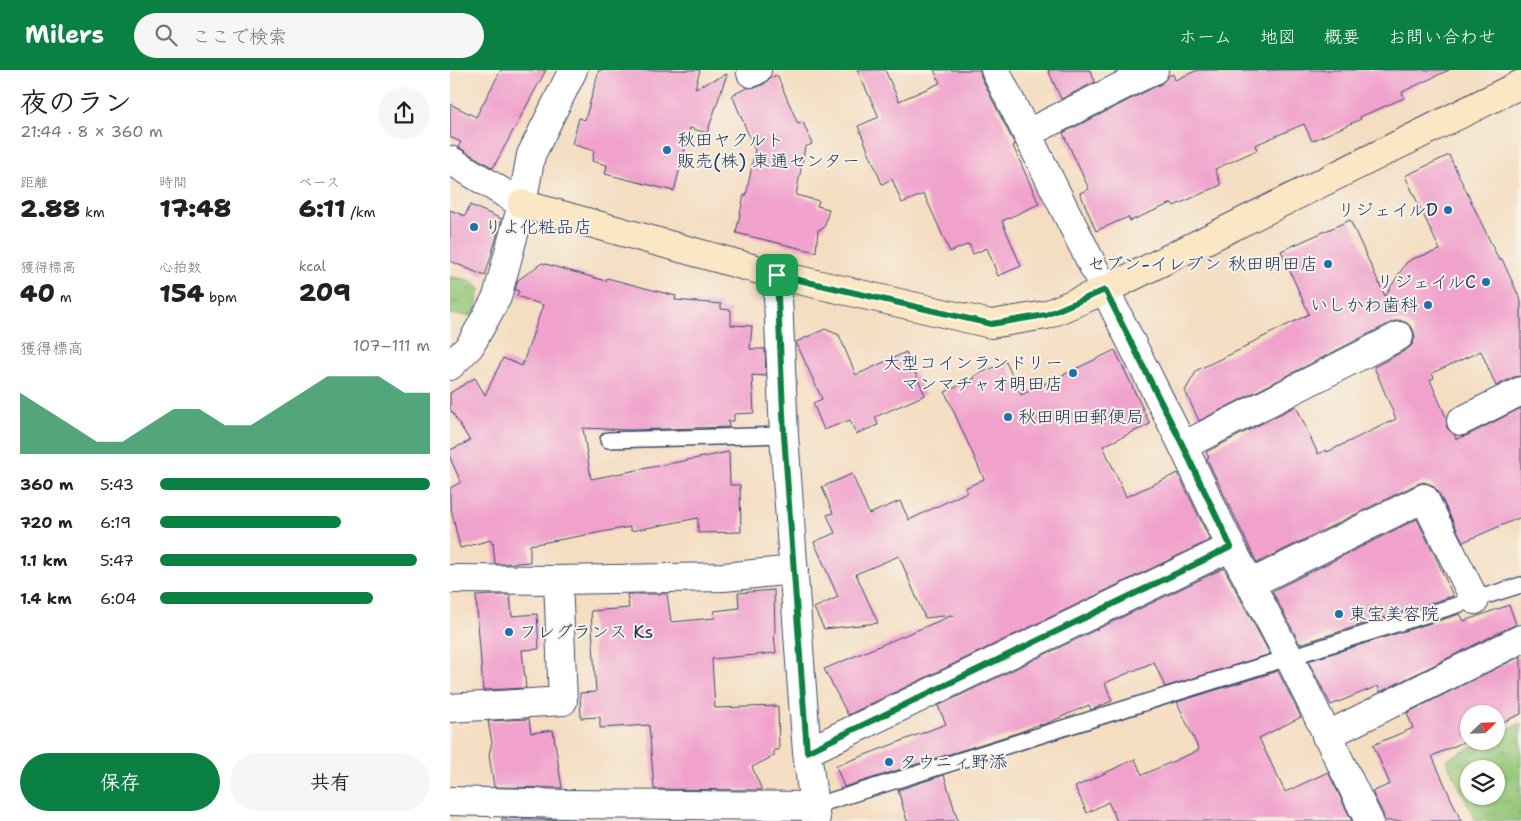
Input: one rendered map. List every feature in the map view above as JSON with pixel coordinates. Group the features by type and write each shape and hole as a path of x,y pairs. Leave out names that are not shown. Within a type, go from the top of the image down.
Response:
{"street":[{"path":"450,366 470,346 497,297 522,204 531,155 573,70"},
{"path":"995,70 1369,821"},
{"path":"1028,133 1154,70"},
{"path":"450,160 522,204 777,275 991,324 1046,315 1105,290 1521,84"},
{"path":"450,801 815,813 807,752 784,435 777,275"},
{"path":"1183,446 1399,336"},
{"path":"1461,421 1521,391"},
{"path":"1250,584 1424,498 1475,600"},
{"path":"807,752 1231,547"},
{"path":"450,579 558,580 724,576 794,570"},
{"path":"450,708 563,701 558,580"},
{"path":"1326,736 1521,639"}],"lane":[{"path":"608,440 784,435"},
{"path":"815,813 1289,657 1521,585"}],"green space":[{"path":"450,277 470,280 480,289 474,316 450,314"},
{"path":"1521,723 1521,821 1476,821 1468,805 1505,805 1505,760 1460,760 1460,788 1446,760 1465,750 1505,750 1505,731"}],"building":[{"path":"501,70 546,70 493,168 458,147 461,142 450,137 450,104 476,117"},
{"path":"599,70 700,70 695,88 727,74 707,133 690,128 674,191 605,174 607,165 592,161 594,151 572,144 579,118 585,120"},
{"path":"857,70 885,70 899,101 940,83 934,70 980,70 981,77 1015,145 1013,146 1039,204 1002,221 1021,266 998,276 987,248 973,254 969,244 950,252 924,194 902,203 892,179 882,184 858,126 879,117"},
{"path":"1048,70 1090,70 1095,82 1061,99"},
{"path":"1198,70 1449,70 1402,92 1404,98 1312,141 1304,124 1255,145 1257,150 1215,169 1221,185 1174,206 1172,203 1130,221 1128,217 1096,231 1080,193 1089,189 1063,133 1161,84 1168,76 1173,74 1175,80"},
{"path":"777,75 798,124 803,122 812,144 805,147 796,195 819,201 817,206 829,209 824,228 818,230 816,252 736,233 755,150 732,95 747,88 758,87"},
{"path":"1449,155 1499,260 1502,259 1521,301 1521,376 1514,377 1496,386 1481,351 1432,373 1434,378 1430,380 1446,417 1447,428 1454,434 1456,439 1468,435 1521,408 1521,517 1463,542 1438,491 1432,485 1424,482 1257,563 1207,459 1209,458 1206,452 1296,406 1318,454 1326,450 1327,452 1396,419 1374,367 1412,345 1415,337 1413,329 1407,323 1399,320 1392,322 1199,421 1185,391 1197,370 1309,314 1281,251 1350,220 1385,296 1406,263 1412,259 1440,250 1405,176"},
{"path":"470,205 502,219 485,276 450,261 450,210 465,216"},
{"path":"542,263 606,281 607,278 676,296 675,300 721,304 721,309 731,310 731,325 752,326 750,349 765,349 766,376 752,375 754,413 734,414 734,421 728,421 729,427 632,430 583,428 591,479 729,452 730,485 740,485 741,532 698,533 698,518 631,531 630,527 530,545 530,562 504,564 495,564 491,540 460,548 450,504 450,488 461,482 450,458 450,450 470,441 450,409 450,393 475,378 485,395 503,358 522,366 543,305 517,296 519,291 515,290 518,280"},
{"path":"825,329 839,335 856,375 906,352 925,395 875,417 878,425 856,434 850,420 824,430 813,403 822,399 796,342"},
{"path":"1115,350 1150,424 1103,446 1126,497 1178,473 1210,540 848,715 824,669 953,615 925,618 899,556 856,574 878,623 824,629 814,608 838,597 814,542 835,533 827,515 833,513 822,487 852,474 869,514 900,501 909,520 967,492 965,488 984,479 945,392 975,378 974,376 1006,362 1021,395"},
{"path":"1417,519 1453,596 1300,644 1272,591"},
{"path":"1224,568 1270,654 1165,687 1154,662 1105,683 1112,701 1091,710 1089,705 1045,724 844,787 836,766 946,724 938,706"},
{"path":"774,590 776,653 712,659 715,708 778,706 779,750 774,750 774,756 752,767 762,790 654,789 649,725 600,728 600,717 581,718 580,693 596,692 591,611 629,608 627,594 667,594 671,622 715,618 714,611 739,608 738,593"},
{"name":"フレグランス Ks","path":"510,595 512,616 537,614 539,649 522,650 526,688 483,690 476,596"},
{"path":"1509,605 1516,624 1380,692 1378,686 1331,705 1308,661 1460,614 1464,621"},
{"path":"1521,656 1521,714 1505,721 1505,705 1460,705 1460,744 1432,756 1461,821 1384,821 1383,814 1372,792 1390,784 1373,745 1413,728 1407,713"},
{"path":"1278,671 1301,717 1259,738 1285,792 1328,772 1352,821 1117,821 1108,802 1087,813 1075,787 1135,759 1142,775 1199,750 1177,702"},
{"path":"529,719 531,733 553,730 562,788 494,787 489,755 492,742 488,721"},
{"path":"944,775 958,821 907,821 898,790"},
{"path":"502,818 566,820 567,821 502,821"}],"place":[{"name":"秋田ヤクルト 販売(株) 東通センター","path":"667,150"},
{"name":"リジェイルD","path":"1448,210"},
{"name":"りよ化粧品店","path":"474,227"},
{"name":"セブン-イレブン 秋田明田店","path":"1328,264"},
{"name":"リジェイルC","path":"1486,282"},
{"name":"いしかわ歯科","path":"1428,305"},
{"name":"大型コインランドリー マンマチャオ明田店","path":"1073,373"},
{"name":"秋田明田郵便局","path":"1008,417"},
{"name":"東宝美容院","path":"1339,614"},
{"name":"フレグランス Ks","path":"509,632"},
{"name":"タウニィ野添","path":"889,762"}],"route":[{"path":"777,275 991,324 1046,315 1105,290 1231,547 807,752 784,435 777,275"}]}
